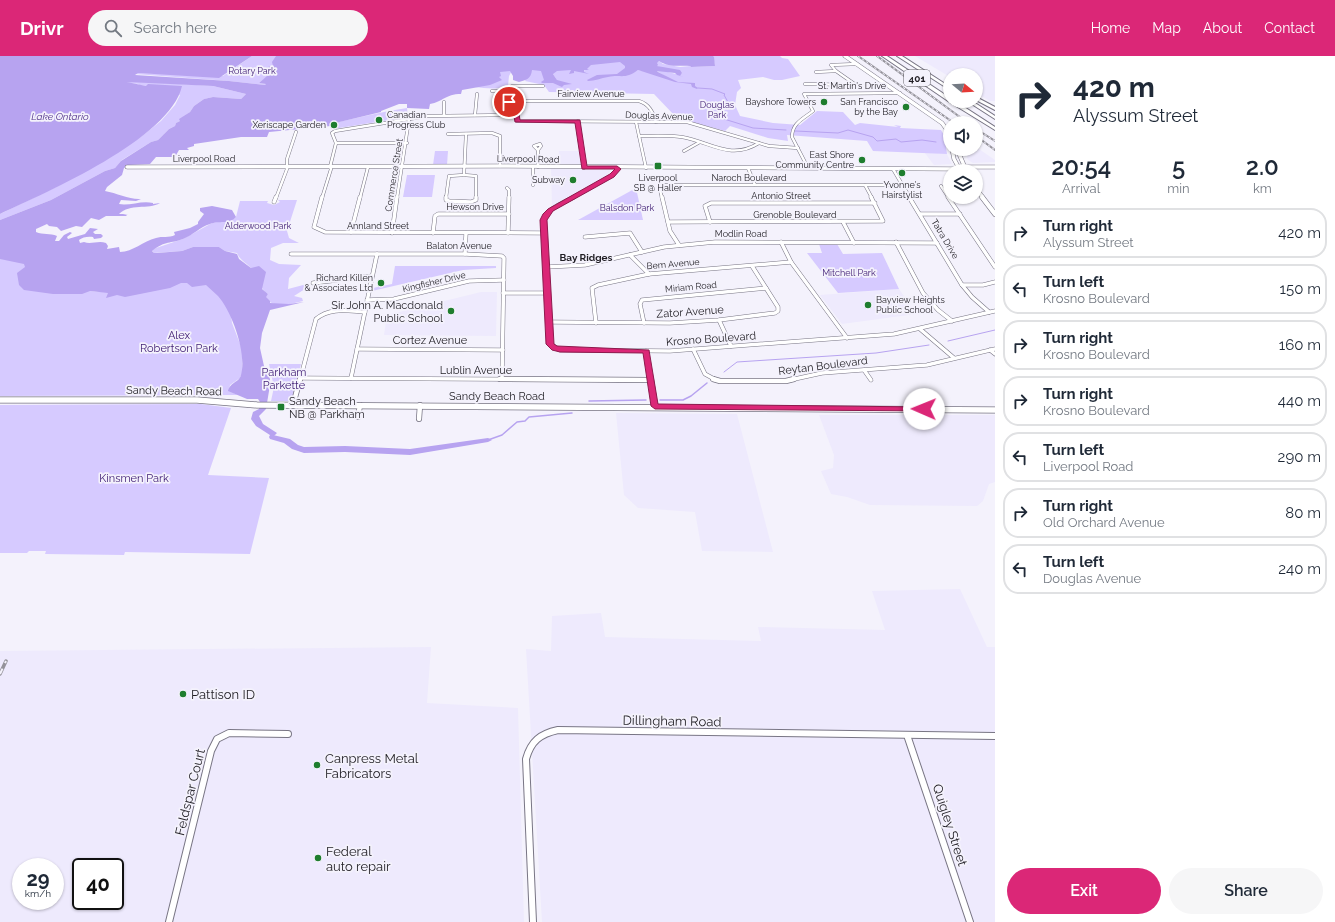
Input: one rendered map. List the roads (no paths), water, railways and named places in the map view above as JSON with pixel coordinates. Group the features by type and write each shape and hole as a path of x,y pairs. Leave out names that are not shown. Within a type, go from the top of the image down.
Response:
{"highway":[{"name":"401","path":"884,56 943,95"},
{"name":"401","path":"892,56 943,89"},
{"name":"401","path":"899,56 943,84"},
{"name":"401","path":"906,56 943,80"},
{"path":"983,103 995,109"},
{"path":"983,104 995,113"},
{"name":"401","path":"963,108 995,129"},
{"path":"971,108 995,124"},
{"path":"980,108 995,118"}],"main road":[{"path":"845,56 943,124"},
{"name":"Liverpool Road","path":"983,168 995,168"},
{"path":"983,198 995,214"}],"street":[{"path":"805,84 835,86 856,85 831,66 833,64 857,64"},
{"path":"816,72 836,71"},
{"path":"409,118 444,115 515,116 512,86 543,86"},
{"path":"492,91 513,92"},
{"name":"St. Martin's Drive","path":"798,148 792,137 792,129 795,124 813,111 804,94 839,92 898,93"},
{"path":"475,115 477,94"},
{"name":"Fairview Avenue","path":"495,103 639,101 643,102 654,113 656,122"},
{"path":"444,102 444,115"},
{"name":"Douglas Avenue","path":"515,116 516,120 693,123 759,143 776,147 798,148"},
{"name":"Annland Street","path":"409,118 335,131 332,133 336,143 330,167 331,169 314,227 325,232 545,233"},
{"name":"Commerce Street","path":"392,233 403,167 409,118"},
{"path":"578,122 584,168"},
{"path":"636,122 646,168"},
{"path":"274,202 287,169 287,159 296,132"},
{"path":"448,134 492,133 500,136 500,166"},
{"path":"464,175 466,134"},
{"path":"639,136 683,137 734,152 751,150 759,143"},
{"path":"684,151 700,142"},
{"path":"336,143 406,143"},
{"path":"798,148 808,168"},
{"path":"538,150 538,167"},
{"name":"Liverpool Road","path":"127,166 943,168"},
{"path":"351,232 368,167"},
{"path":"533,167 533,185"},
{"name":"Krosno Boulevard","path":"617,168 616,173 550,210 545,215 543,220 547,267 550,344 560,350 646,351 693,349 894,334 995,311"},
{"path":"748,168 755,185"},
{"name":"Tatra Drive","path":"893,169 962,285 972,297 989,312"},
{"path":"464,175 476,176 476,200 471,202 446,200 449,176 464,175"},
{"name":"Naroch Boulevard","path":"679,245 670,231 659,186 668,184 902,185"},
{"name":"Grenoble Boulevard","path":"668,222 882,221 883,219 866,185"},
{"path":"941,186 995,267"},
{"path":"507,188 509,190 508,233"},
{"name":"Antonio Street","path":"710,222 705,206 706,204 711,203 875,203"},
{"name":"Hewson Drive","path":"433,233 435,216 438,214 509,214"},
{"path":"920,214 960,214"},
{"path":"843,222 854,242"},
{"path":"465,254 466,233"},
{"path":"586,237 630,233 642,252"},
{"name":"Modlin Road","path":"547,267 580,266 679,245 714,242 937,243"},
{"path":"781,242 791,262 847,338"},
{"path":"896,242 923,293 938,310 952,321"},
{"name":"Balaton Avenue","path":"291,254 465,254 502,256 504,258 502,379"},
{"path":"351,378 377,254"},
{"path":"630,255 649,274"},
{"name":"Bem Avenue","path":"596,323 592,288 598,285 649,274 791,262"},
{"name":"Zator Avenue","path":"549,322 644,323 718,320 771,314 778,311 778,308 752,266"},
{"path":"313,283 372,276"},
{"name":"Kingfisher Drive","path":"367,300 394,299 469,281 504,280"},
{"path":"962,285 995,282"},
{"name":"Miriam Road","path":"644,323 640,304 642,300 766,288"},
{"path":"504,293 548,293"},
{"path":"293,404 316,319 320,314 327,311 365,312"},
{"path":"718,320 731,346"},
{"path":"920,329 954,358"},
{"name":"Cortez Avenue","path":"357,349 503,350"},
{"name":"Reytan Boulevard","path":"693,349 705,375 715,381 786,381 822,373 927,365 995,349"},
{"path":"990,350 995,354"},
{"path":"646,351 655,406"},
{"path":"864,370 871,380"},
{"name":"Lublin Avenue","path":"300,378 651,380"},
{"name":"Sandy Beach Road","path":"0,400 197,400 257,405 655,406 995,410"},
{"path":"358,417 360,405"},
{"path":"419,419 420,405"},
{"name":"Dillingham Road","path":"533,922 526,759 528,749 540,735 558,730 995,736"},
{"name":"Feldspar Court","path":"169,922 211,751 217,739 229,733 288,734"},
{"name":"Quigley Street","path":"907,735 970,922"}],"water":[{"name":"Lake Ontario","path":"0,56 252,56 219,78 138,73 135,75 229,81 265,85 266,84 259,83 267,76 264,73 269,70 268,67 273,66 272,62 276,56 713,56 715,66 691,67 671,65 659,61 657,63 657,66 680,70 682,73 680,76 675,73 657,71 658,72 678,82 695,83 695,86 698,88 697,89 692,87 691,84 675,82 638,70 626,76 612,76 591,81 587,80 597,75 617,74 625,68 625,66 620,62 591,65 587,69 589,70 584,70 584,72 589,74 574,71 574,73 569,74 571,70 557,71 553,74 557,80 572,84 564,85 562,87 553,83 542,83 541,82 544,80 541,71 532,70 526,80 519,82 513,80 513,76 510,71 500,72 501,76 499,77 502,80 490,85 462,90 461,94 451,95 438,102 430,104 429,109 407,108 407,104 399,104 381,112 331,124 331,126 269,132 267,137 241,137 194,144 194,146 187,148 189,150 179,150 175,157 156,157 150,164 129,165 124,168 122,175 107,187 105,191 141,199 136,201 121,200 119,204 145,202 153,204 160,203 128,209 119,214 128,214 123,215 127,215 126,216 106,216 99,220 91,218 82,227 76,226 61,231 57,227 49,226 47,224 36,229 36,232 39,233 57,236 55,241 59,241 64,235 70,232 72,233 67,237 68,239 85,234 90,228 98,229 93,232 95,234 101,234 103,236 101,238 94,239 93,237 86,237 79,240 80,243 103,242 108,246 107,249 119,247 120,252 125,252 147,241 161,237 173,236 175,235 174,232 190,228 198,224 204,214 200,211 200,208 212,206 232,210 236,217 230,221 206,225 187,237 165,244 152,251 157,253 182,251 193,247 219,247 225,251 237,254 239,259 251,268 259,266 266,272 262,289 268,294 266,297 270,303 289,304 304,302 270,310 262,333 260,348 264,366 270,379 266,409 259,416 263,424 277,433 273,437 256,426 251,419 253,412 259,409 260,402 258,399 247,399 228,391 231,385 240,378 241,375 242,356 240,345 233,322 223,303 206,285 192,287 187,283 181,283 170,288 125,297 117,295 106,298 108,293 90,291 82,294 53,294 24,290 19,285 17,273 25,267 24,264 0,259 0,220 51,200 105,171 115,168 121,161 151,142 158,140 180,121 179,119 190,112 194,106 204,99 213,97 241,99 246,94 213,86 127,82 146,86 148,84 182,86 173,106 155,125 132,144 75,178 0,214"}],"waterway":[{"path":"698,88 712,89 725,94 724,95 728,102 721,102 717,104 723,110 722,117 724,119 753,128 786,130"},
{"path":"795,131 838,133 848,130 873,137 877,141 896,139 901,142 922,140 936,142"},
{"path":"948,341 995,330"},
{"path":"724,372 737,362 876,353 929,345"},
{"path":"660,400 683,400 691,396 707,383"},
{"path":"589,401 646,400"},
{"path":"488,440 502,435 517,422 525,421 529,417 572,413"},
{"path":"273,437 287,441 295,447 304,450 345,449 410,452 488,440"}],"railway":[{"path":"858,56 944,116"},
{"path":"877,56 958,116"},
{"path":"983,133 995,141"},
{"path":"983,141 995,150"},
{"path":"0,674 6,661"}],"place":[{"name":"Bayshore Towers","path":"824,102"},
{"name":"San Francisco by the Bay","path":"906,107"},
{"name":"Canadian Progress Club","path":"379,120"},
{"name":"Xeriscape Garden","path":"334,125"},
{"name":"East Shore Community Centre","path":"862,160"},
{"name":"Liverpool SB @ Haller","path":"658,166"},
{"name":"Yvonne's Hairstylist","path":"902,173"},
{"name":"Subway","path":"573,180"},
{"name":"Richard Killen & Associates Ltd","path":"381,283"},
{"name":"Bayview Heights Public School","path":"868,305"},
{"name":"Sir John A. Macdonald Public School","path":"451,311"},
{"name":"Sandy Beach NB @ Parkham","path":"281,407"},
{"name":"Pattison ID","path":"183,694"},
{"name":"Canpress Metal Fabricators","path":"317,765"},
{"name":"Federal auto repair","path":"318,858"}],"district":[{"name":"Bay Ridges","path":"586,257"}],"park label":[{"name":"Rotary Park","path":"252,71"},
{"name":"Douglas Park","path":"717,110"},
{"name":"Balsdon Park","path":"627,208"},
{"name":"Alderwood Park","path":"258,226"},
{"name":"Mitchell Park","path":"849,273"},
{"name":"Alex Robertson Park","path":"179,341"},
{"name":"Parkham Parkette","path":"284,378"},
{"name":"Kinsmen Park","path":"134,478"}]}
